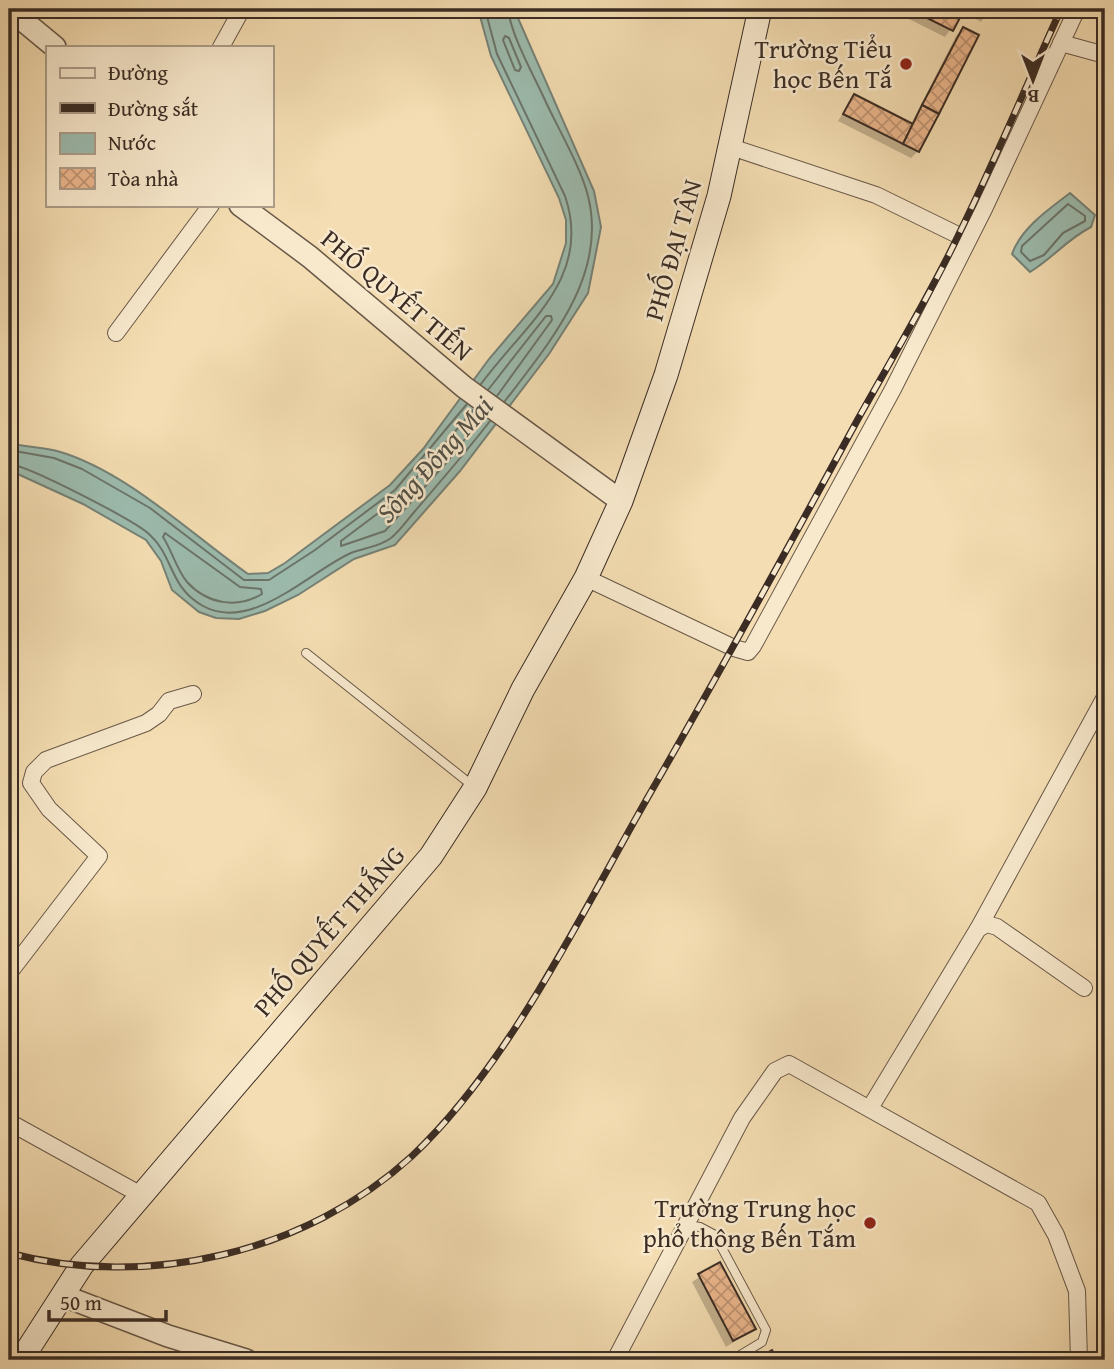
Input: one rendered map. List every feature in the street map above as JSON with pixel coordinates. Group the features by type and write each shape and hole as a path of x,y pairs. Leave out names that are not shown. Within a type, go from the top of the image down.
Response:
{"main road":[{"name":"PHỐ ĐẠI TÂN","path":"621,501 666,374 731,147 760,9"},
{"name":"PHỐ QUYẾT THẮNG","path":"21,1360 82,1265 431,856 475,788 523,689 586,578 621,501"}],"street":[{"path":"9,9 54,46"},
{"path":"222,46 242,9"},
{"path":"586,578 748,652 893,389 968,240 1077,9"},
{"path":"1061,43 1105,55"},
{"path":"731,147 876,195 968,240"},
{"path":"116,333 210,206"},
{"name":"PHỐ QUYẾT TIẾN","path":"241,206 310,257 464,387 621,501"},
{"path":"9,973 99,856 42,800 31,783 34,772 46,760 128,730 159,714 169,701 193,694"},
{"path":"870,1108 978,929 1105,697"},
{"path":"978,929 987,924 997,927 1084,988"},
{"path":"615,1360 743,1118 775,1071 789,1064 1038,1203 1056,1235 1077,1291 1079,1360"},
{"path":"9,1122 141,1195"},
{"path":"64,1296 168,1336 246,1360"}],"lane":[{"path":"306,653 475,788"},
{"path":"687,1224 715,1235 766,1330 762,1342 732,1360"}],"water":[{"name":"Sông Đông Mai","path":"478,9 514,9 594,191 601,227 588,293 549,354 460,471 395,545 354,559 298,595 265,611 239,619 216,618 199,612 172,590 161,561 146,540 83,504 9,470 9,443 57,451 108,473 157,505 248,574 268,573 285,563 390,485 423,449 489,359 553,284 566,243 566,220 559,198 491,56"},
{"path":"1070,193 1095,215 1091,227 1030,272 1012,254 1016,245 1036,220"}],"building":[{"path":"909,9 957,9 963,12 953,31"},
{"path":"963,27 979,35 939,114 922,105"},
{"path":"854,94 913,124 903,144 843,114"},
{"path":"922,105 939,114 919,152 903,144"},
{"path":"720,1262 756,1329 733,1341 698,1274"},
{"path":"772,1350 778,1360 754,1360"}],"railway":[{"path":"9,1253 62,1263 115,1267 169,1264 223,1255 274,1239 324,1217 370,1190 412,1156 448,1119 512,1033 570,938 923,304 972,206 1061,9"}],"place":[{"name":"Trường Tiểu học Bến Tắ","path":"906,64"},
{"name":"Trường Trung học phổ thông Bến Tắm","path":"870,1223"}]}
